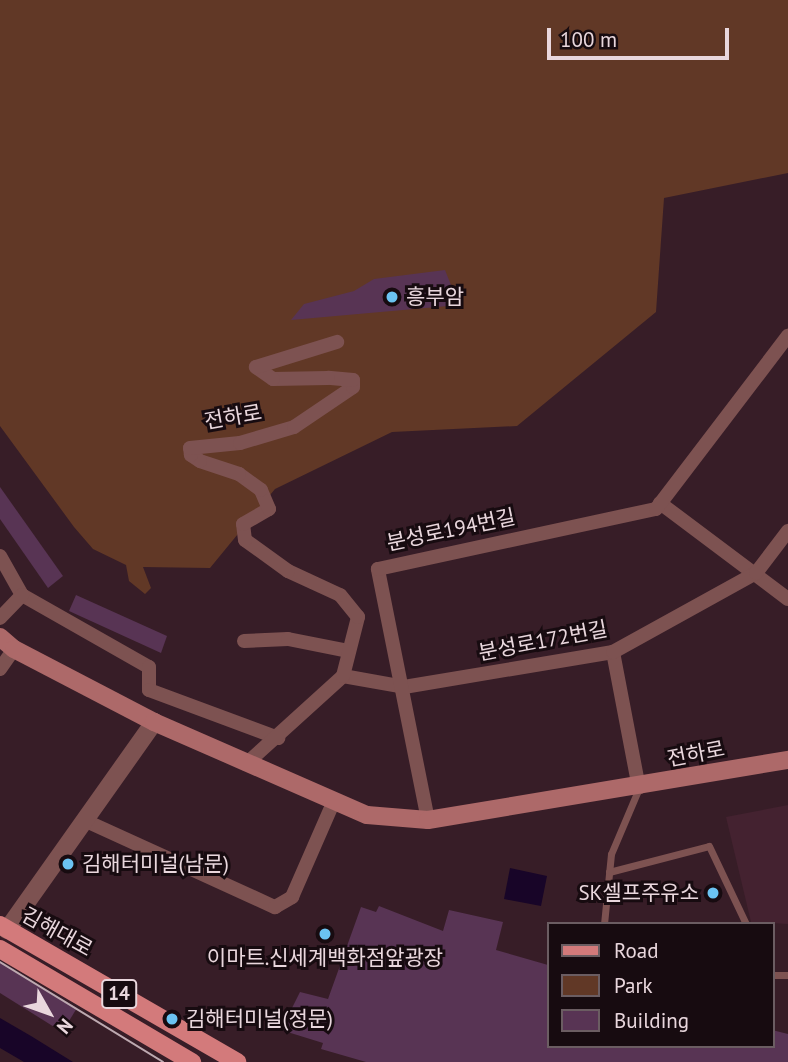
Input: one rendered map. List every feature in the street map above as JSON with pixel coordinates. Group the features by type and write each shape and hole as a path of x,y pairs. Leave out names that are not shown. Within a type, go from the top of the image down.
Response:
{"main road":[{"name":"전하로","path":"7,643 154,722 367,815 428,821 639,788 788,760"},
{"name":"김해대로","path":"4,927 237,1062"},
{"name":"김해대로","path":"0,949 192,1062"}],"street":[{"path":"788,336 660,503 788,599"},
{"name":"전하로","path":"337,342 256,367 274,379 353,380 353,387 294,428 240,443 204,444 191,448 191,455 239,474 261,490 269,509 243,524 245,540 288,571 340,595 358,617 343,676"},
{"name":"분성로194번길","path":"428,821 404,687 378,569 656,509 660,503"},
{"name":"분성로172번길","path":"343,676 404,687 613,652 756,573 788,531"},
{"path":"0,556 22,595 149,667 149,690 278,738"},
{"path":"0,618 22,595"},
{"path":"244,641 288,639 348,651"},
{"name":"전하로","path":"0,669 7,643"},
{"path":"613,652 639,788"},
{"path":"246,764 278,738 343,676"},
{"path":"4,927 86,821 154,722"},
{"path":"86,821 275,907 292,897 334,801"}],"lane":[{"path":"604,922 611,854 639,788"},
{"path":"609,872 709,846 745,922"}],"shaded area":[{"path":"788,805 788,924 751,922 726,817"},
{"path":"510,868 547,876 541,906 504,899"},
{"path":"0,1018 73,1062 24,1062 0,1048"}],"green space":[{"path":"0,0 788,0 788,173 664,198 656,312 517,426 392,432 275,489 210,568 143,567 151,588 145,594 129,581 126,565 93,549 74,527 0,426"}],"building":[{"name":"흥부암","path":"445,270 459,305 291,320 304,304 354,291 374,279"},
{"path":"0,487 63,576 48,588 0,519"},
{"path":"76,595 167,636 161,653 69,611"},
{"path":"379,906 443,931 449,910 503,922 496,950 546,964 546,1048 774,1048 774,1030 788,1034 788,1062 366,1062 321,1049 323,1043 281,1030 300,992 328,999 361,907 376,912"},
{"path":"0,962 77,1008 64,1029 59,1030 0,993"}],"tram line":[{"path":"0,962 163,1062"}],"place":[{"name":"흥부암","path":"392,297"},
{"name":"김해터미널(남문)","path":"68,864"},
{"name":"SK셀프주유소","path":"713,893"},
{"name":"이마트.신세계백화점앞광장","path":"325,934"},
{"name":"김해터미널(정문)","path":"172,1019"}]}
